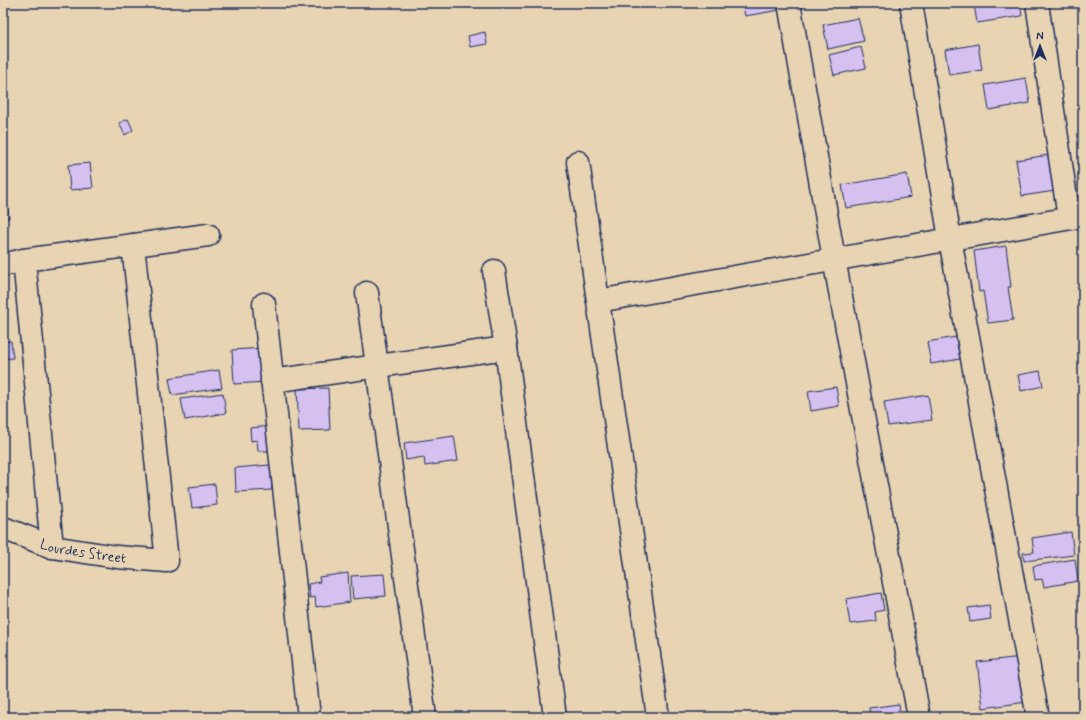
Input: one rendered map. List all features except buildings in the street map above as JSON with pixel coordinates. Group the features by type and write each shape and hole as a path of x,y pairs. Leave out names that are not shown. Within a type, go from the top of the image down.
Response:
{"street":[{"path":"789,3 834,259 919,717"},
{"path":"911,3 950,239 1038,717"},
{"path":"598,301 1076,217 1037,3"},
{"path":"578,162 658,717"},
{"path":"3,265 24,260 208,235"},
{"name":"Lourdes Street","path":"3,528 52,547 117,557 167,561 133,245"},
{"path":"24,260 52,547"},
{"path":"494,271 506,348 555,717"},
{"path":"367,293 425,717"},
{"path":"264,304 309,717"},
{"path":"272,381 506,348"}]}
